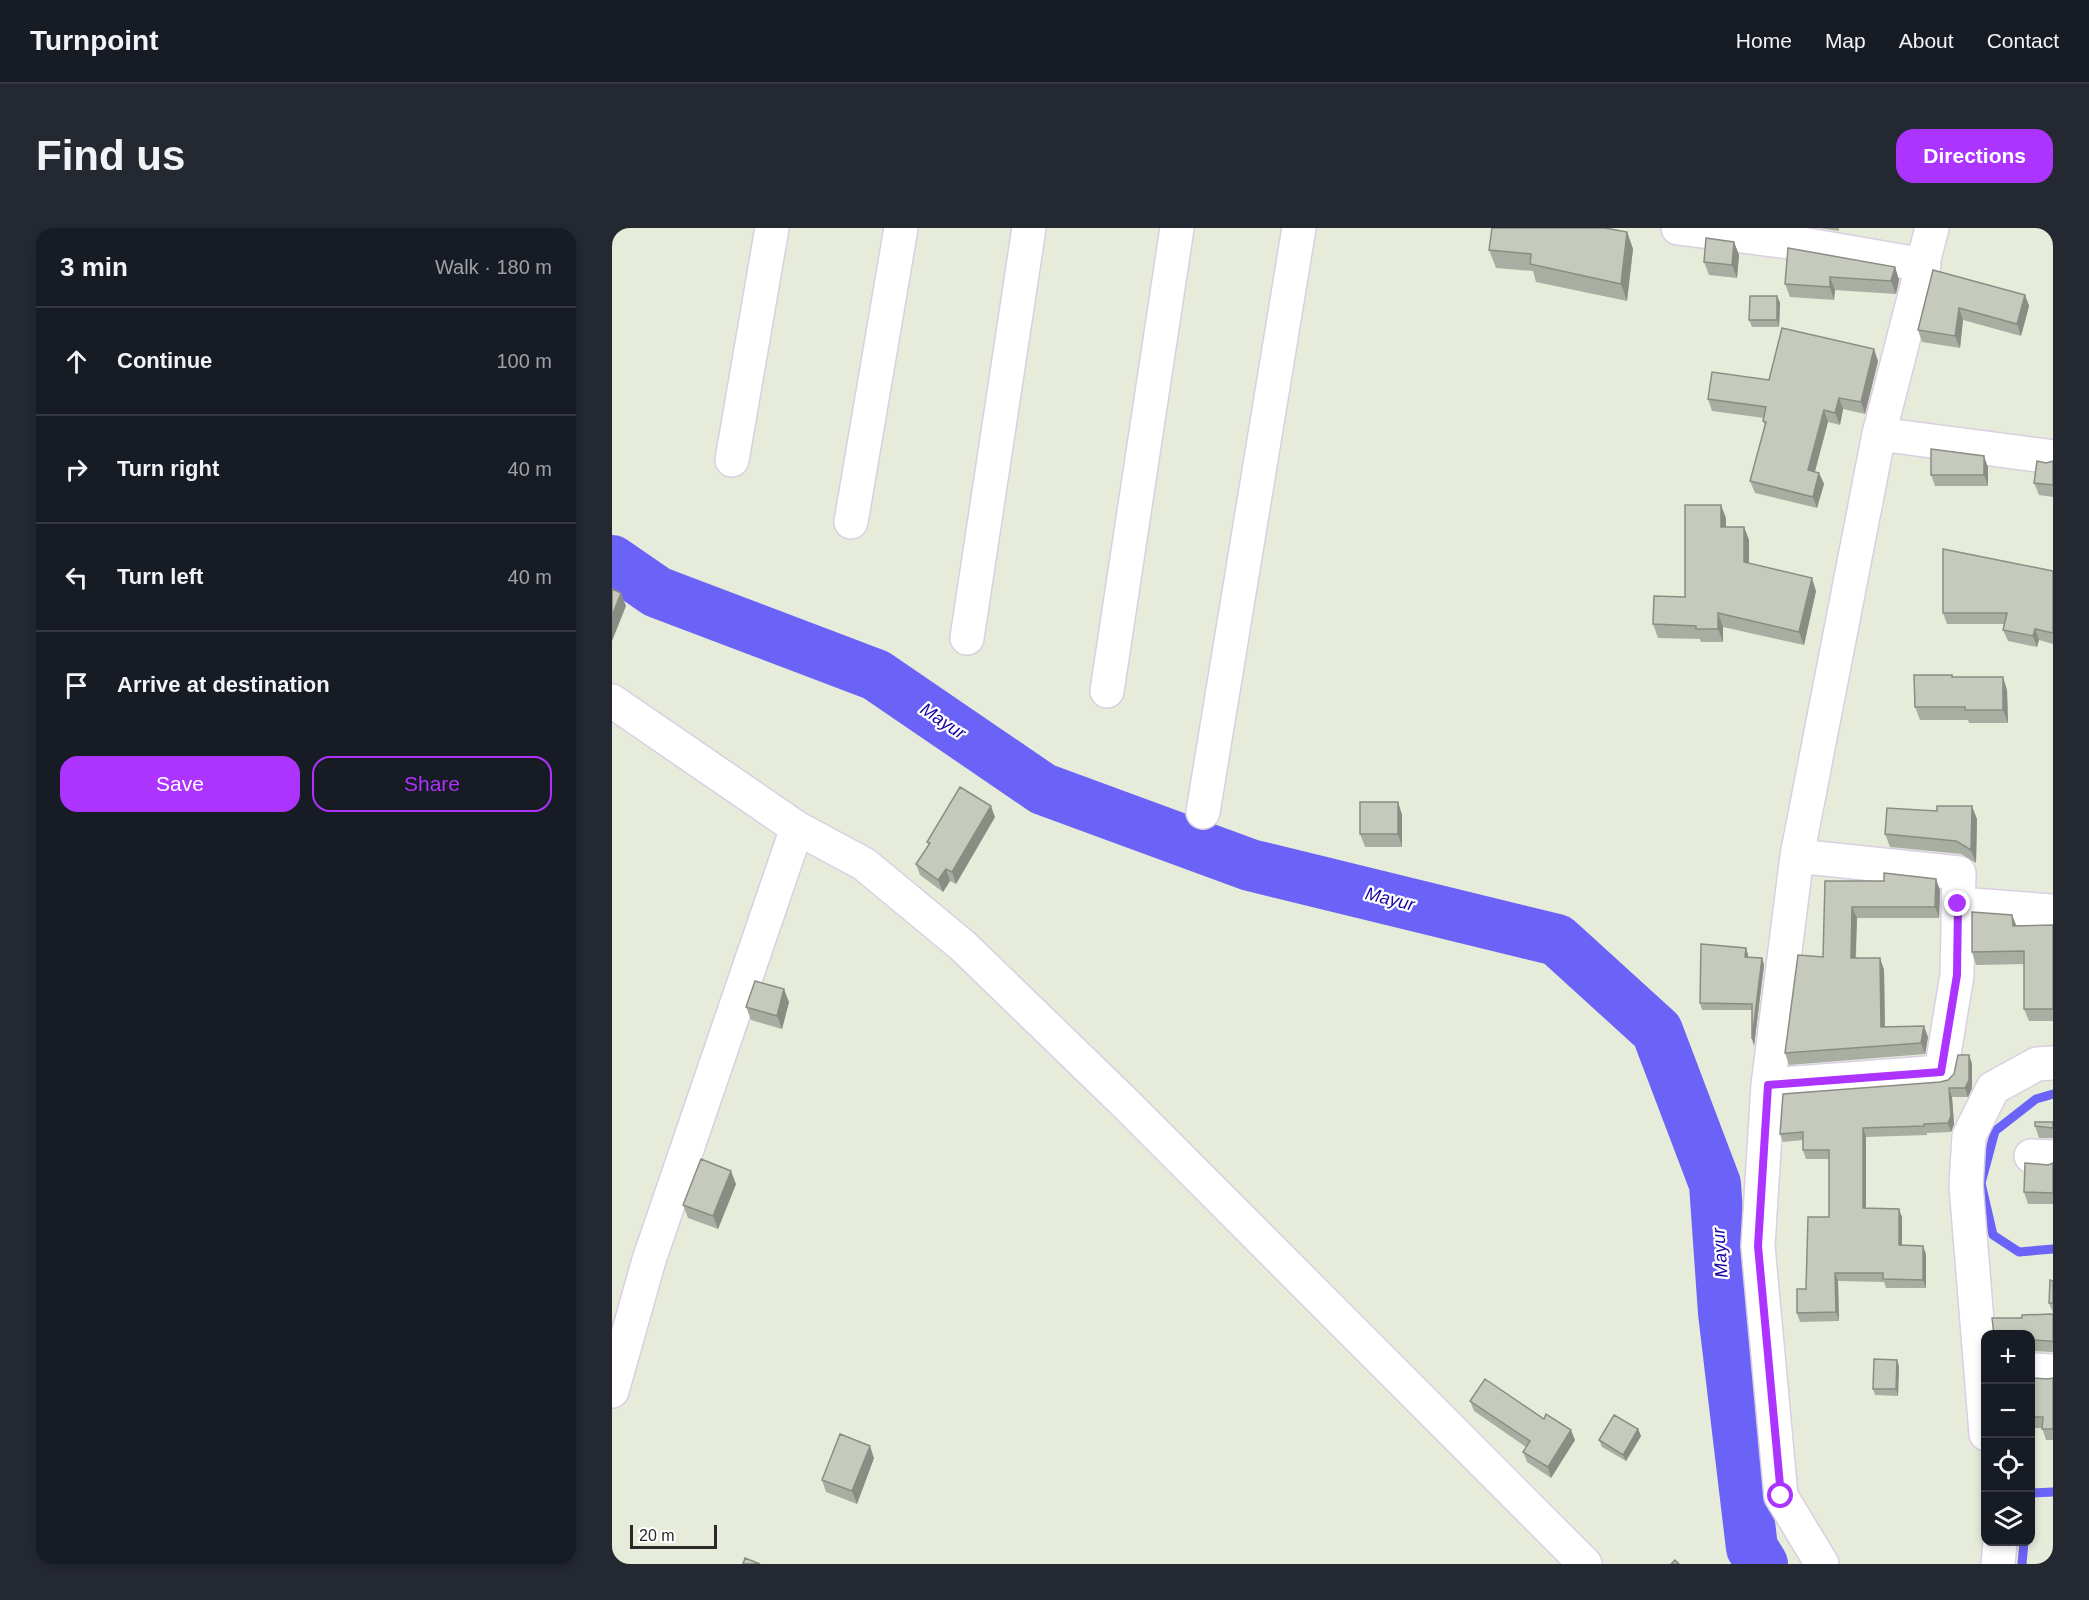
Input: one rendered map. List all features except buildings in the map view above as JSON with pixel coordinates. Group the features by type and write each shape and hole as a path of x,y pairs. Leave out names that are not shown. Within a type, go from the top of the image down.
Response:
{"street":[{"path":"732,460 772,228"},
{"path":"851,522 902,228"},
{"path":"967,638 1029,228"},
{"path":"1107,691 1177,228"},
{"path":"1203,812 1299,228"},
{"path":"1678,228 1790,242 1924,265"},
{"path":"1822,1564 1781,1496 1758,1246 1768,1085 1797,856 1879,434 1932,228"},
{"path":"1879,434 2053,457"},
{"path":"612,701 797,828 864,864 963,946 1125,1103 1585,1564"},
{"path":"612,1391 649,1260 797,828"},
{"path":"1768,1085 1941,1072 1957,975 1959,873 1797,856"},
{"path":"1958,904 2053,911"},
{"path":"1981,1348 1966,1185 1969,1136 1993,1088 2037,1064 2053,1063"},
{"path":"2035,1370 2053,1371"},
{"path":"1998,1564 2000,1546"}],"waterway":[{"name":"Mayur","path":"612,561 657,592 876,675 1043,789 1250,865 1557,940 1657,1031 1715,1184 1724,1313 1752,1548 1762,1564"},
{"path":"2053,1094 2036,1099 1995,1131 1981,1183 1993,1235 2019,1252 2053,1249"},
{"path":"2035,1493 2053,1492"},
{"path":"2022,1564 2024,1546"}],"route":[{"path":"1781,1496 1758,1246 1768,1085 1941,1072 1957,975 1958,904"}]}
